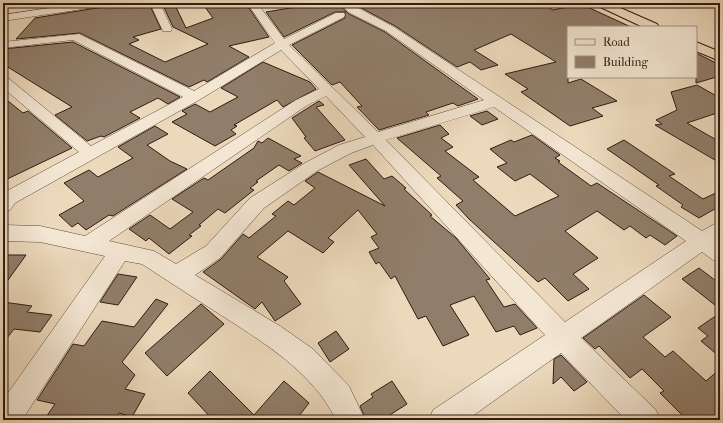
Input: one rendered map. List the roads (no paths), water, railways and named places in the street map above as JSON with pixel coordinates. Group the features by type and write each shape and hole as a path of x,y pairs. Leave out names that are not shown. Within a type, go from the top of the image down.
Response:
{"highway":[{"path":"600,3 652,26"},
{"path":"697,46 720,57"}],"street":[{"path":"3,18 104,3"},
{"path":"155,3 167,29"},
{"path":"252,3 282,44 375,138 563,337 645,420"},
{"path":"3,205 8,198 194,96 342,9 354,11 390,29 497,101 714,241 563,337 443,420"},
{"path":"3,45 75,36 194,96"},
{"path":"3,81 90,153"},
{"path":"88,244 301,103 327,90"},
{"path":"177,276 212,252 257,203 311,168 345,149 375,138 497,101"},
{"path":"3,233 40,234 147,257 271,334 304,358 339,396 351,420"},
{"path":"6,420 120,251"}]}
